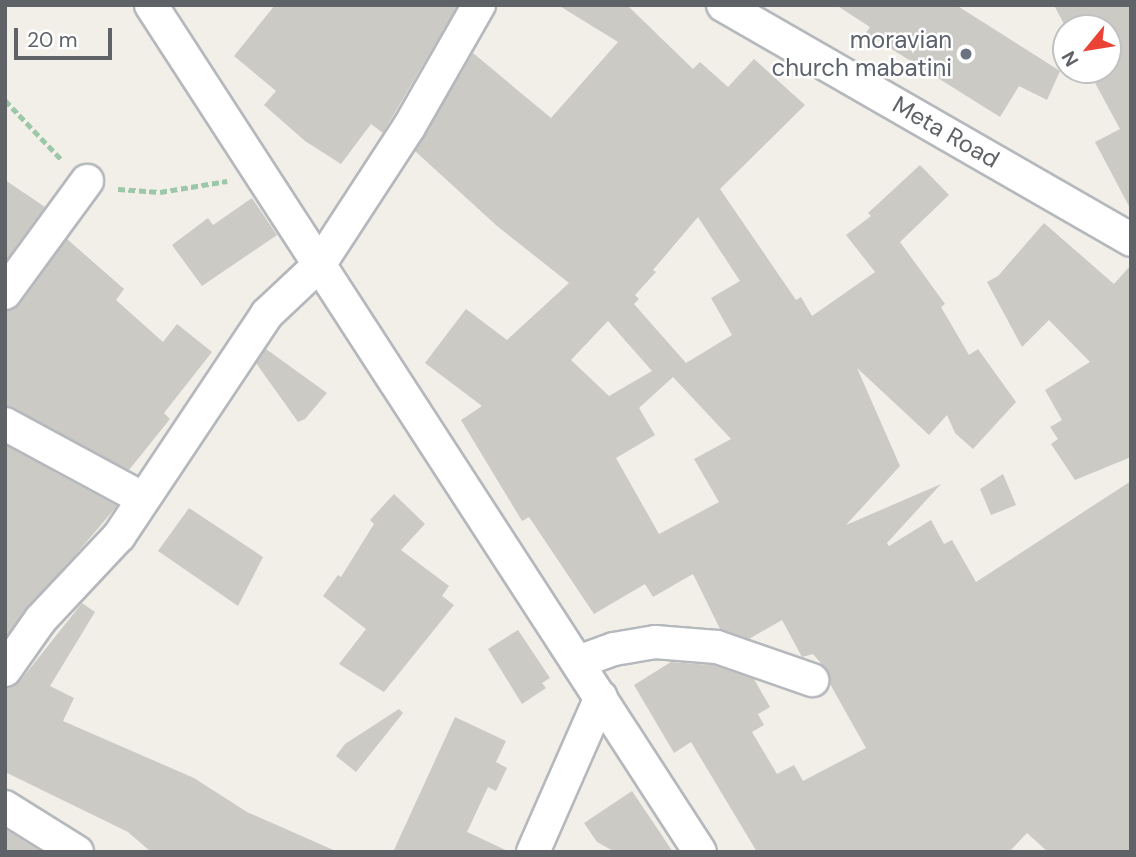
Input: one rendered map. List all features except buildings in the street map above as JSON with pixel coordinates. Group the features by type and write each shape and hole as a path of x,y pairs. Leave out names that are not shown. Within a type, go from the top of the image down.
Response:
{"street":[{"path":"151,5 701,852"},
{"path":"5,670 41,619 112,544 267,314 319,265 409,127 479,5"},
{"name":"Meta Road","path":"723,5 1131,240"},
{"path":"5,293 87,181"},
{"path":"5,424 142,498"},
{"path":"578,662 614,649 655,642 717,646 812,680"},
{"path":"533,852 601,697"},
{"path":"5,807 77,852"}],"path":[{"path":"5,100 87,181 106,188 160,192 209,186 260,172"}],"place":[{"name":"moravian church mabatini","path":"966,54"}]}
